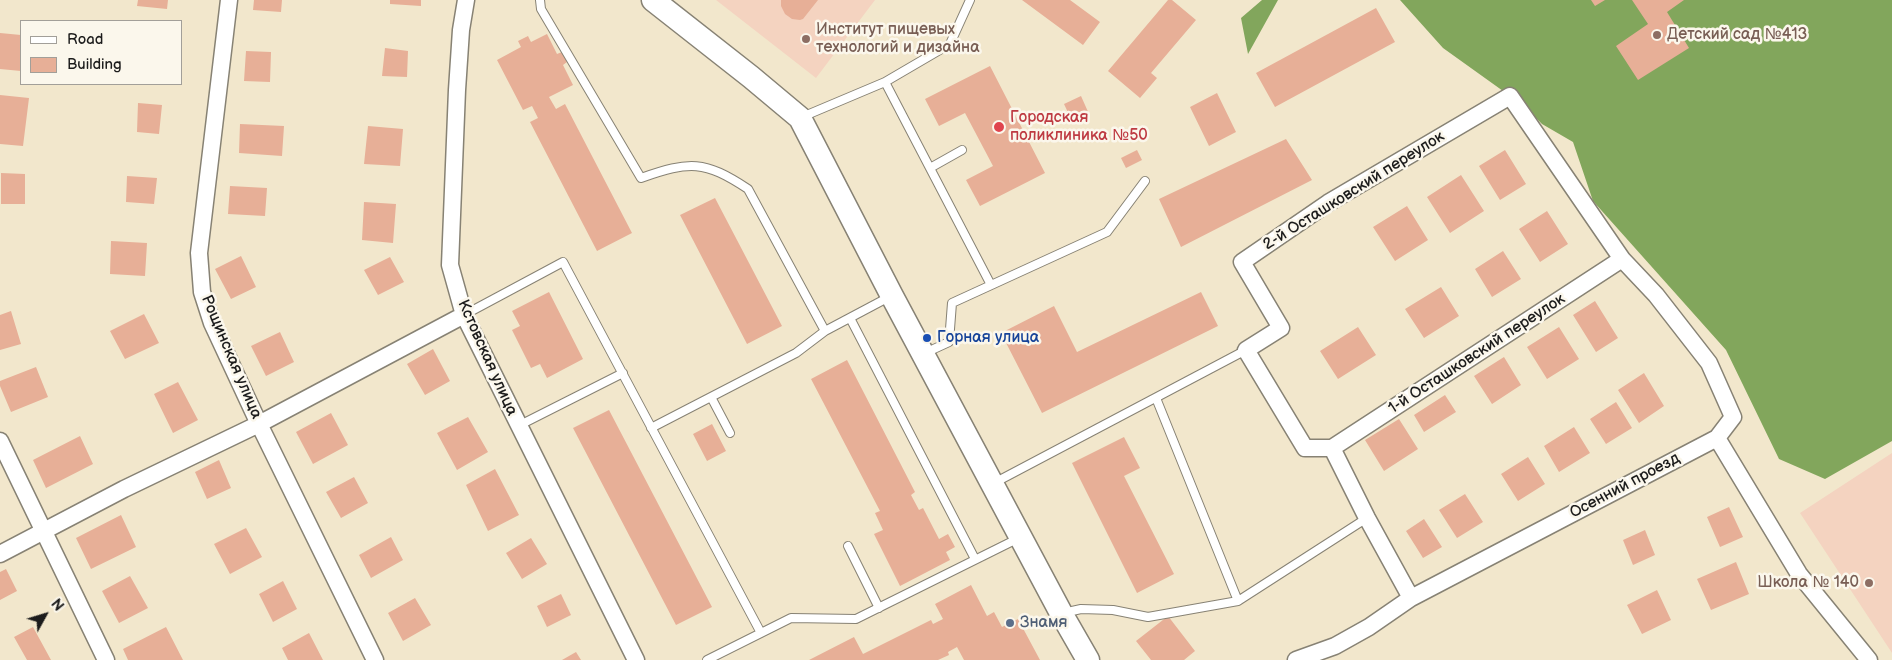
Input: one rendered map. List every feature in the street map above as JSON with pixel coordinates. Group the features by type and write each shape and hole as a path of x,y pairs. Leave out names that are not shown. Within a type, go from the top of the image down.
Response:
{"main road":[{"path":"653,0 800,118 1020,537 1088,660"}],"street":[{"name":"Рощинская улица","path":"228,0 199,253 202,292 212,323 259,424 375,660"},
{"name":"Кстовская улица","path":"466,0 461,30 457,90 450,266 464,315 636,660"},
{"name":"2-й Осташковский переулок","path":"1246,350 1281,328 1242,262 1328,204 1510,96 1565,179 1622,259"},
{"path":"1622,259 1656,295 1709,363 1732,417 1717,438 1799,574 1869,660"},
{"name":"1-й Осташковский переулок","path":"1332,448 1622,259"},
{"path":"0,554 124,489 259,424 464,315"},
{"path":"1246,350 1305,448 1332,448 1367,518 1411,598"},
{"name":"Осенний проезд","path":"1296,660 1335,646 1369,627 1411,598 1717,438"},
{"path":"0,441 106,660"}],"lane":[{"path":"540,0 541,9 641,178 670,168 701,165 727,175 748,189 825,331"},
{"path":"800,118 885,82 950,44 970,0"},
{"path":"885,82 991,285"},
{"path":"930,168 962,150"},
{"path":"923,354 949,342 952,303 1107,232 1145,180"},
{"path":"464,315 563,262 761,633"},
{"path":"651,428 796,353 825,331 892,296"},
{"path":"850,318 975,560"},
{"path":"992,484 1246,350"},
{"path":"518,426 623,373"},
{"path":"711,397 730,433"},
{"path":"1156,398 1238,601"},
{"path":"1061,613 1081,609 1113,610 1148,617 1238,601 1367,518"},
{"path":"707,660 791,618 856,619 1020,537"},
{"path":"848,546 879,608"}],"shaded area":[{"name":"Институт пищевых технологий и дизайна","path":"716,0 875,0 816,78"},
{"name":"Школа № 140","path":"1892,453 1892,653 1800,513"}],"green space":[{"path":"1262,0 1278,0 1248,54 1241,18"},
{"path":"1400,0 1892,0 1892,441 1825,479 1779,459 1726,350 1593,201 1573,142 1542,124 1524,106 1443,48"}],"building":[{"path":"138,0 168,0 167,9 137,6"},
{"path":"254,0 282,0 281,12 253,10"},
{"path":"390,0 421,0 421,6 390,4"},
{"path":"781,0 818,0 803,19 800,20 792,19 785,14 781,6"},
{"path":"1022,0 1070,0 1100,22 1083,45"},
{"path":"1168,0 1172,0 1196,20 1151,73 1157,78 1140,98 1108,71"},
{"path":"1591,0 1605,0 1595,6"},
{"name":"Детский сад №413","path":"1632,0 1684,0 1667,12 1689,48 1638,80 1616,46 1648,24"},
{"path":"1376,8 1395,42 1275,107 1256,73"},
{"path":"0,33 20,35 20,71 0,69"},
{"path":"547,34 557,54 562,52 567,62 563,65 573,85 549,97 556,109 565,104 632,233 597,251 530,122 538,118 532,106 523,110 497,60 521,47 518,41 528,36 531,42"},
{"path":"385,48 408,51 407,77 382,76"},
{"path":"246,51 271,52 270,82 244,81"},
{"path":"990,66 1045,173 980,206 966,180 993,166 965,113 939,126 925,99"},
{"path":"1217,93 1236,132 1209,146 1190,107"},
{"path":"0,95 29,98 23,146 0,144"},
{"path":"1081,96 1089,114 1072,121 1064,104"},
{"path":"138,103 162,105 159,134 137,132"},
{"path":"240,124 284,126 282,156 239,153"},
{"path":"368,126 403,129 400,166 364,164"},
{"path":"1286,139 1312,180 1181,247 1159,199"},
{"path":"1137,150 1142,160 1126,168 1121,158"},
{"path":"1505,150 1526,184 1500,200 1479,166"},
{"path":"1,173 25,174 25,204 1,204"},
{"path":"1461,175 1484,211 1450,233 1427,197"},
{"path":"127,176 157,178 154,204 126,202"},
{"path":"230,186 267,188 265,216 228,214"},
{"path":"715,198 782,326 747,344 680,215"},
{"path":"364,202 396,204 393,243 362,240"},
{"path":"1407,206 1428,240 1395,261 1373,227"},
{"path":"1547,211 1568,244 1540,262 1519,229"},
{"path":"111,241 147,243 145,276 110,274"},
{"path":"1503,251 1521,279 1492,297 1475,269"},
{"path":"241,256 256,287 231,299 215,269"},
{"path":"390,257 404,282 378,295 364,270"},
{"path":"1441,287 1459,316 1424,338 1405,309"},
{"path":"549,292 583,359 547,378 540,364 531,368 512,330 520,326 512,311"},
{"path":"1201,292 1218,326 1042,413 1001,333 1054,306 1077,352"},
{"path":"1595,301 1618,338 1596,352 1573,315"},
{"path":"11,311 21,344 0,350 0,315"},
{"path":"144,314 159,343 125,359 110,331"},
{"path":"1358,327 1376,355 1338,379 1320,351"},
{"path":"1559,327 1579,359 1547,379 1527,347"},
{"path":"280,332 294,362 266,376 251,346"},
{"path":"433,349 450,381 425,395 407,364"},
{"path":"1504,357 1521,385 1492,404 1474,376"},
{"path":"847,360 915,492 911,495 919,510 923,508 939,539 948,534 955,547 946,552 950,560 900,586 874,534 883,530 875,513 880,511 811,379"},
{"path":"36,367 48,397 11,412 0,386 0,381"},
{"path":"1644,373 1664,406 1639,423 1618,390"},
{"path":"178,382 198,420 173,433 154,394"},
{"path":"1445,395 1456,412 1424,432 1414,415"},
{"path":"1616,402 1632,428 1606,444 1590,419"},
{"path":"609,410 712,607 676,625 573,428"},
{"path":"331,413 348,445 313,464 296,432"},
{"path":"468,417 488,452 457,470 437,433"},
{"path":"1399,419 1418,449 1384,471 1365,440"},
{"path":"712,424 726,451 707,461 693,434"},
{"path":"1574,427 1590,453 1559,472 1544,446"},
{"path":"80,436 93,464 46,488 33,460"},
{"path":"1124,437 1140,468 1124,476 1174,574 1137,593 1072,463"},
{"path":"1528,457 1545,484 1518,501 1501,474"},
{"path":"219,460 231,488 207,499 195,472"},
{"path":"495,469 519,515 488,531 466,485"},
{"path":"354,477 368,503 341,518 326,492"},
{"path":"1465,494 1483,522 1457,538 1439,510"},
{"path":"1729,507 1743,537 1720,547 1707,517"},
{"path":"121,515 136,547 91,569 76,538"},
{"path":"1424,519 1442,547 1423,558 1406,531"},
{"path":"246,528 262,557 230,574 214,544"},
{"path":"1645,530 1655,555 1633,565 1623,540"},
{"path":"391,537 403,560 371,578 359,555"},
{"path":"531,538 547,564 522,579 506,553"},
{"path":"1736,562 1749,594 1711,610 1697,579"},
{"path":"6,569 17,591 0,600 0,572"},
{"path":"130,576 148,608 119,623 102,591"},
{"path":"283,581 297,609 273,622 259,594"},
{"path":"971,585 987,616 994,612 1002,627 1018,619 1040,660 964,660 957,647 948,652 949,655 938,660 809,660 854,637 863,654 931,620 933,624 943,619 935,604"},
{"path":"1657,590 1671,620 1642,634 1627,605"},
{"path":"561,594 571,615 547,627 537,606"},
{"path":"415,598 431,625 403,641 388,613"},
{"path":"1168,616 1195,651 1184,660 1151,660 1136,641"},
{"path":"33,627 51,660 27,660 14,637"},
{"path":"166,627 183,660 128,660 123,649"},
{"path":"309,633 323,660 288,660 282,648"},
{"path":"576,652 581,660 562,660"}],"place":[{"name":"Детский сад №413","path":"1657,35"},
{"name":"Институт пищевых технологий и дизайна","path":"806,39"},
{"name":"Городская поликлиника №50","path":"999,127"},
{"name":"Горная улица","path":"927,338"},
{"name":"Школа № 140","path":"1869,583"},
{"name":"Знамя","path":"1010,623"}]}
